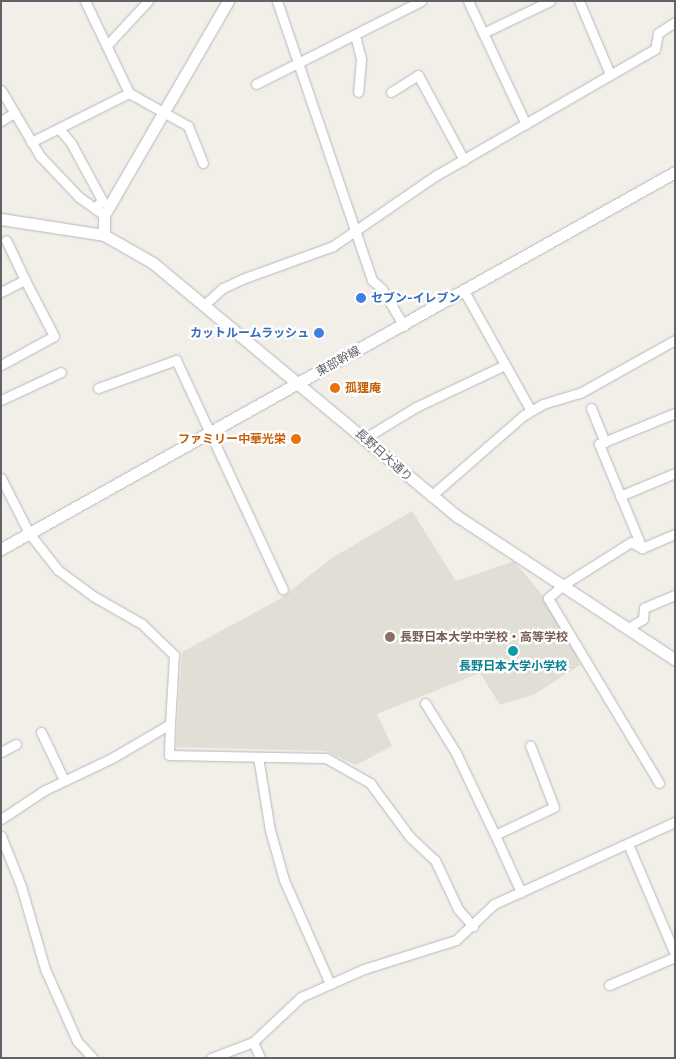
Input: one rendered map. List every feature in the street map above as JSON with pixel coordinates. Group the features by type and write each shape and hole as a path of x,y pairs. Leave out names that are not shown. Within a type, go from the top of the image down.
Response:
{"street":[{"path":"85,1 108,44 129,93 188,126 203,163"},
{"path":"108,44 148,1"},
{"path":"100,212 164,112 228,1"},
{"path":"256,84 421,1"},
{"path":"468,1 526,124"},
{"path":"483,33 550,1"},
{"path":"579,1 610,74"},
{"path":"279,2 372,280 382,289 404,326"},
{"path":"205,304 223,288 242,279 309,257 354,230 464,160 655,49 658,33 675,22"},
{"path":"355,35 361,60 358,92"},
{"path":"391,92 418,75 464,160"},
{"path":"1,90 30,142 79,197 100,212"},
{"path":"30,142 60,129 129,93"},
{"path":"1,121 14,113"},
{"path":"1,220 104,235 100,212 102,200 71,143 60,129"},
{"name":"東部幹線","path":"1,549 404,326 675,172"},
{"path":"1,231 4,241 54,336 1,365"},
{"name":"長野日大通り","path":"104,235 153,263 205,304 431,496 477,531 563,585 675,660"},
{"path":"1,292 25,280"},
{"path":"464,291 531,411"},
{"path":"431,496 531,411 580,393 675,340"},
{"path":"98,388 176,360 283,589"},
{"path":"365,438 416,407 505,365"},
{"path":"1,400 61,372"},
{"path":"591,408 605,442"},
{"path":"642,548 599,444 675,413"},
{"path":"620,496 675,473"},
{"path":"1,478 29,533 58,570 93,596 142,624 174,655 169,756 326,758 370,783 410,837 435,860 458,909 473,926"},
{"path":"642,548 675,534"},
{"path":"642,548 631,542 563,585 548,598 659,784"},
{"path":"628,628 643,619 644,608 675,595"},
{"path":"425,703 456,753 521,892"},
{"path":"1,819 9,811 64,780 112,758 170,724"},
{"path":"41,732 64,780"},
{"path":"1,752 16,744"},
{"path":"495,835 554,807 530,745"},
{"path":"258,757 270,830 284,880 330,984"},
{"path":"211,1058 253,1042 300,997 364,969 456,940 473,926 494,904 675,822"},
{"path":"1,836 21,886 45,969 77,1040 93,1058"},
{"path":"610,985 675,956 628,844"},
{"path":"253,1042 260,1058"}],"shaded area":[{"name":"長野日本大学中学校・高等学校","path":"412,511 456,581 514,561 564,621 580,665 535,694 500,705 480,673 377,714 392,746 356,765 325,751 176,747 182,652 280,599 332,558"}],"place":[{"name":"セブン-イレブン","path":"361,298"},
{"name":"カットルームラッシュ","path":"319,333"},
{"name":"孤狸庵","path":"335,388"},
{"name":"ファミリー中華光栄","path":"296,439"},
{"name":"長野日本大学中学校・高等学校","path":"390,637"},
{"name":"長野日本大学小学校","path":"513,651"}]}
